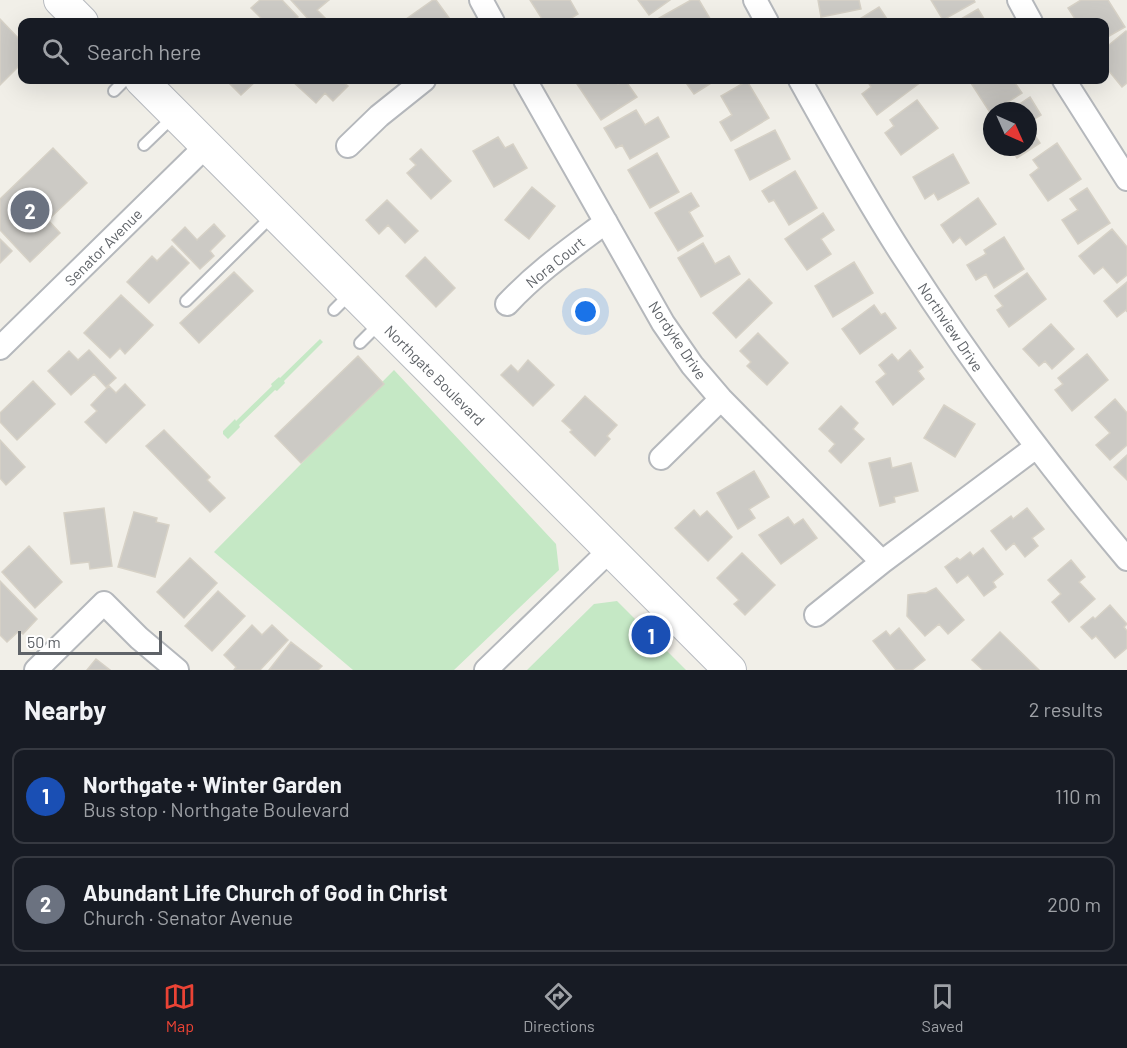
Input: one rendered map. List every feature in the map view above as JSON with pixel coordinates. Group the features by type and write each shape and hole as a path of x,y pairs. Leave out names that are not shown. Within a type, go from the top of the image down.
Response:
{"main road":[{"path":"60,0 78,18"},
{"name":"Northgate Boulevard","path":"127,85 176,115 274,214 371,333 610,550 730,670"}],"street":[{"path":"481,0 491,18"},
{"path":"754,0 765,18"},
{"path":"1019,0 1029,18"},
{"path":"348,146 379,116 419,84"},
{"name":"Nordyke Drive","path":"527,84 663,323 692,364 721,399 882,562"},
{"name":"Northview Drive","path":"802,84 853,174 954,333 1036,447 1127,559"},
{"path":"1067,84 1127,179"},
{"name":"Senator Avenue","path":"0,348 206,146"},
{"name":"Nora Court","path":"507,304 528,282 606,222"},
{"path":"661,458 721,399"},
{"path":"816,615 882,562 1036,447"},
{"path":"486,670 610,550"},
{"path":"36,670 104,603 139,638 177,670"}],"lane":[{"path":"144,145 176,115"},
{"path":"186,301 274,214"}],"green space":[{"path":"320,339 323,342 277,391 275,390 239,425 240,427 228,439 223,431"},
{"path":"394,370 556,544 559,570 454,670 353,670 214,552"},
{"path":"617,601 686,670 527,670 594,604"}],"building":[{"path":"260,0 282,0 298,17 261,18 251,8"},
{"path":"291,0 329,0 317,10 325,18 307,18"},
{"path":"436,0 449,18 408,18"},
{"path":"530,0 570,0 578,14 572,18 541,18"},
{"path":"638,0 670,0 649,15"},
{"path":"691,0 699,0 710,18 659,18"},
{"path":"818,0 859,0 861,9 821,17"},
{"path":"931,0 974,0 975,2 947,18 942,18"},
{"path":"1081,0 1108,0 1125,27 1109,36 1109,18 1074,18 1068,8"},
{"path":"879,7 886,18 861,18"},
{"path":"978,9 984,18 963,18"},
{"path":"0,19 18,38 18,67 0,85"},
{"path":"1127,32 1127,83 1122,87 1109,71 1109,45"},
{"path":"230,84 253,84 241,95"},
{"path":"295,84 346,84 348,86 333,101 325,93 316,103"},
{"path":"577,84 628,84 637,97 601,120"},
{"path":"687,84 710,84 694,94"},
{"path":"742,84 749,84 769,118 731,141 720,122 732,115 721,96"},
{"path":"869,84 918,84 877,115 862,94 871,87"},
{"path":"972,84 1016,84 1022,93 1008,102 983,102"},
{"path":"1030,97 1033,102 1022,102"},
{"path":"917,100 938,128 901,155 885,133 894,126 890,120"},
{"path":"636,110 645,125 658,117 669,137 630,159 622,145 616,148 604,128"},
{"path":"775,130 790,159 750,180 735,150"},
{"path":"498,137 505,148 513,144 527,168 494,187 473,151"},
{"path":"1057,143 1081,179 1048,201 1030,175 1039,168 1033,160"},
{"path":"53,148 87,183 48,220 60,233 30,262 0,230 0,199"},
{"path":"421,149 451,181 431,199 407,173 416,165 410,159"},
{"path":"657,153 679,192 650,208 628,170"},
{"path":"953,154 969,183 938,200 934,193 925,199 913,177"},
{"path":"795,171 817,208 789,225 774,200 769,202 762,191"},
{"path":"532,187 555,206 529,239 505,220"},
{"path":"1087,188 1110,223 1078,244 1062,220 1078,210 1070,199"},
{"path":"691,193 699,206 689,212 703,236 678,251 655,213"},
{"path":"978,198 996,224 966,245 960,237 953,243 941,225"},
{"path":"387,200 418,231 405,243 388,225 379,234 366,220"},
{"path":"823,213 834,230 821,239 831,254 807,270 785,239"},
{"path":"214,224 225,236 210,251 214,256 200,269 172,240 185,227 197,240"},
{"path":"1112,229 1127,247 1127,275 1117,283 1103,267 1094,274 1079,256"},
{"path":"1004,237 1024,269 994,288 986,274 976,280 967,265 986,254 984,250"},
{"path":"0,239 12,251 0,263"},
{"path":"703,243 715,264 729,256 740,274 701,297 678,258"},
{"path":"172,246 189,263 149,303 127,282 152,256 157,261"},
{"path":"425,257 455,288 436,307 406,276"},
{"path":"854,262 873,293 833,317 815,286"},
{"path":"234,272 253,291 199,343 180,323"},
{"path":"1027,273 1046,299 1009,327 997,310 1003,306 995,296"},
{"path":"749,279 772,303 736,338 713,313"},
{"path":"1127,282 1127,312 1126,310 1117,317 1104,301"},
{"path":"121,295 153,325 125,354 120,348 110,358 84,333"},
{"path":"874,305 881,315 885,313 896,328 860,354 842,329"},
{"path":"1051,324 1074,349 1052,369 1045,361 1039,366 1023,349"},
{"path":"758,333 788,363 767,385 747,366 751,362 740,351"},
{"path":"89,350 116,378 106,387 94,374 71,395 48,371 69,351 78,360"},
{"path":"910,350 923,367 918,371 924,379 893,405 876,382 886,374 879,365 892,354 898,361"},
{"path":"1087,354 1108,380 1072,411 1055,390 1063,384 1058,378"},
{"path":"358,356 384,384 301,463 275,436"},
{"path":"528,360 554,385 533,406 501,375 511,365 518,372"},
{"path":"33,381 55,404 17,440 0,422 0,413"},
{"path":"125,384 145,405 106,443 85,422 97,411 91,405 109,386 116,393"},
{"path":"585,396 617,425 607,436 610,439 595,456 562,421"},
{"path":"1115,399 1127,413 1127,445 1110,460 1096,445 1110,433 1095,417"},
{"path":"944,405 975,424 955,457 924,438"},
{"path":"841,406 858,423 853,429 864,439 841,463 829,451 835,444 819,429"},
{"path":"164,430 210,477 207,480 225,498 210,512 146,446"},
{"path":"0,440 25,467 6,485 0,478"},
{"path":"1127,455 1127,480 1114,467"},
{"path":"890,458 892,468 911,463 918,491 894,497 895,502 880,506 869,463"},
{"path":"754,471 769,497 749,509 755,518 738,529 717,493"},
{"path":"104,508 112,566 90,569 89,562 71,564 64,513"},
{"path":"1027,508 1044,529 1032,538 1038,546 1025,557 1014,543 1006,550 991,531 1011,516 1013,519"},
{"path":"694,510 700,517 707,511 732,537 708,561 675,528"},
{"path":"134,512 157,518 156,522 169,525 155,577 118,567"},
{"path":"788,517 794,525 803,519 817,538 781,564 759,535"},
{"path":"29,546 62,582 35,608 2,572"},
{"path":"983,548 1003,574 993,582 996,587 984,596 968,575 957,583 945,567 970,552 973,556"},
{"path":"742,553 775,585 745,615 734,604 739,600 717,578"},
{"path":"190,558 217,583 184,618 157,592"},
{"path":"1071,560 1085,577 1079,582 1095,599 1069,622 1052,602 1061,594 1048,580"},
{"path":"0,581 37,619 23,634 19,631 7,642 0,635"},
{"path":"936,588 964,620 948,634 939,624 925,636 907,616 908,595 926,593"},
{"path":"218,591 245,616 212,651 185,626"},
{"path":"1110,605 1127,624 1124,627 1127,631 1127,648 1115,658 1096,636 1092,639 1081,627 1093,617 1095,619"},
{"path":"252,625 262,635 272,625 288,640 260,670 234,670 236,667 224,655"},
{"path":"899,628 925,660 912,670 896,670 873,641 886,631 890,636"},
{"path":"1000,632 1039,670 983,670 972,660"},
{"path":"291,642 322,666 318,670 269,670"},
{"path":"96,659 110,670 87,670"}],"place":[{"name":"Abundant Life Church of God in Christ","path":"30,210"},
{"name":"Northgate + Winter Garden","path":"651,635"}]}
